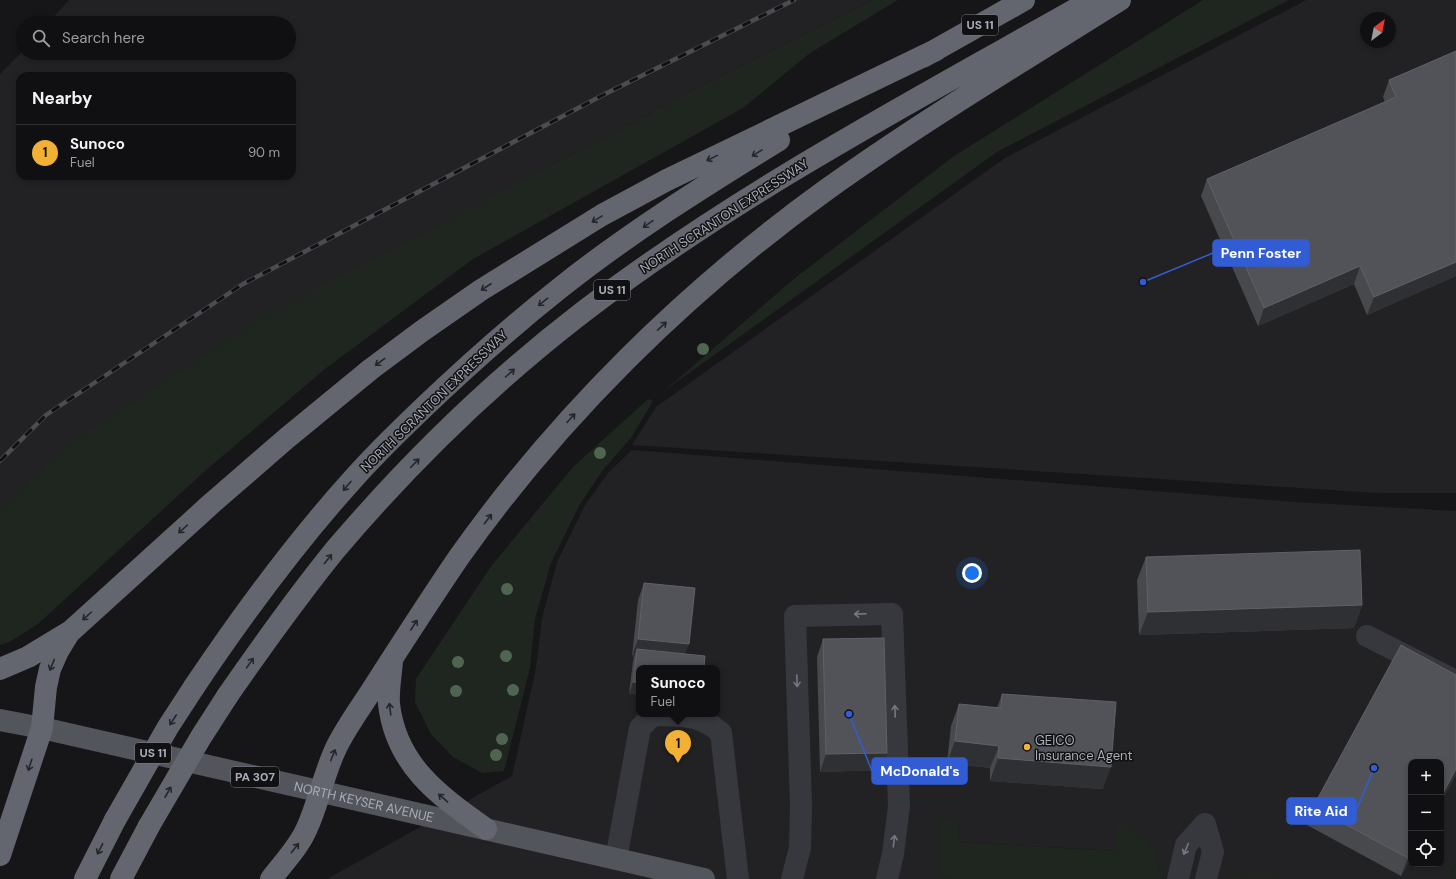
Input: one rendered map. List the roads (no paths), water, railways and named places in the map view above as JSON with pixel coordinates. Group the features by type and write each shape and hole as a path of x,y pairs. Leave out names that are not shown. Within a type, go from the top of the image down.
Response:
{"highway":[{"name":"NORTH SCRANTON EXPRESSWAY","path":"84,879 115,820 168,727 230,634 268,582 309,530 355,476 452,380 507,331 561,287 670,209 783,137 1024,0"},
{"name":"NORTH SCRANTON EXPRESSWAY","path":"121,879 149,826 201,737 228,695 294,602 335,551 380,499 426,451 475,404 529,356 582,313 688,236 861,130 1092,0"},
{"path":"271,879 302,840 338,744 392,658 461,555 502,501 547,446 594,393 678,310 775,229 823,192 878,153 932,118 1120,0"},
{"path":"0,668 28,657 71,631 212,503 287,438 371,369 481,290 596,219 667,180 936,50"},
{"path":"2,847 42,728 46,687 50,669 58,651 71,631"},
{"path":"392,658 389,703 392,723 401,746 415,769 432,788 451,804 486,829"},
{"path":"0,807 2,847"}],"main road":[{"name":"NORTH KEYSER AVENUE","path":"0,720 42,728 704,879"}],"lane":[{"path":"792,879 800,848 801,805 795,616 892,614 899,806 893,854 887,879"},
{"path":"1367,636 1456,681"},
{"path":"616,859 640,728 651,717"},
{"path":"691,717 711,723 722,732 738,879"},
{"path":"1178,879 1186,846 1206,824 1213,852 1206,879"}],"railway":[{"path":"0,461 46,415 243,284 605,94 794,0"}],"place":[{"name":"Penn Foster","path":"1143,282"},
{"name":"McDonald's","path":"849,714"},
{"name":"GEICO Insurance Agent","path":"1027,747"},
{"name":"Sunoco","path":"678,763"},
{"name":"Rite Aid","path":"1374,768"}]}
